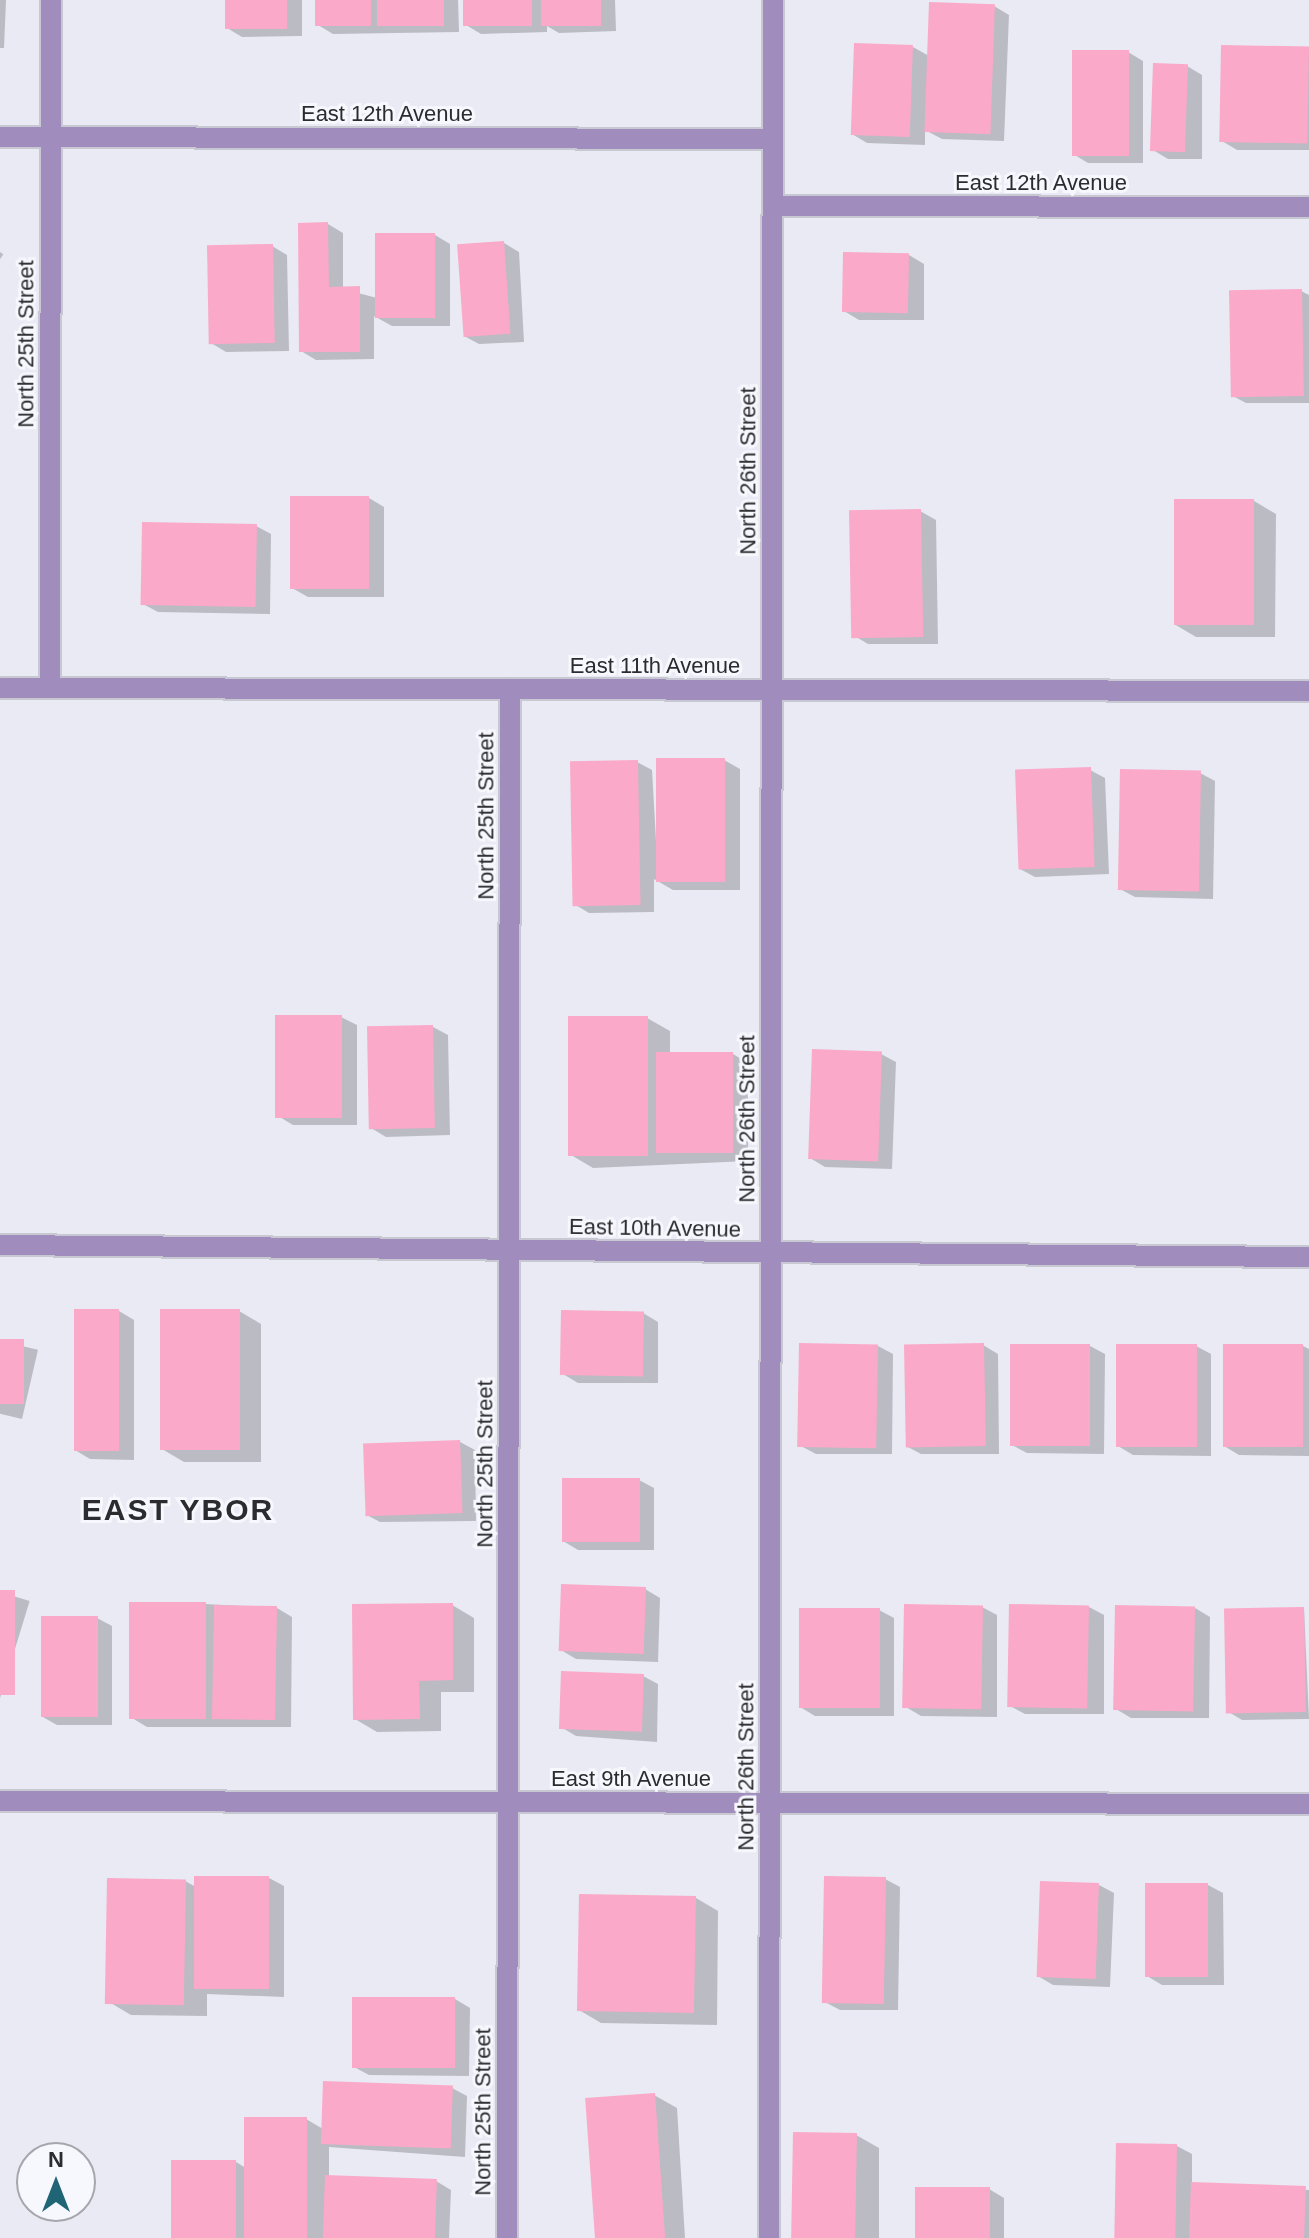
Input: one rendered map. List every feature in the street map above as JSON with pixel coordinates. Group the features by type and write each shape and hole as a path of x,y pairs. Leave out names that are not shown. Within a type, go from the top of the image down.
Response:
{"street":[{"name":"North 25th Street","path":"50,688 51,0"},
{"name":"North 26th Street","path":"769,2238 773,0"},
{"name":"East 12th Avenue","path":"0,137 773,139"},
{"name":"East 12th Avenue","path":"773,206 1309,207"},
{"name":"East 11th Avenue","path":"0,688 1309,691"},
{"name":"North 25th Street","path":"507,2238 510,689"},
{"name":"East 10th Avenue","path":"0,1245 1309,1257"},
{"name":"East 9th Avenue","path":"0,1801 1309,1804"}],"building":[{"path":"225,0 287,0 287,29 225,29"},
{"path":"315,0 371,0 371,26 315,26"},
{"path":"377,0 444,0 444,26 377,26"},
{"path":"463,0 532,0 532,26 463,26"},
{"path":"541,0 601,0 601,26 541,26"},
{"path":"929,2 995,4 990,134 924,132"},
{"path":"854,43 913,45 910,137 851,135"},
{"path":"1221,45 1309,47 1307,144 1219,142"},
{"path":"1072,50 1129,50 1129,156 1072,156"},
{"path":"1153,63 1188,64 1185,152 1150,151"},
{"path":"328,222 329,287 360,286 360,352 299,352 298,223"},
{"path":"375,233 435,233 435,318 375,318"},
{"path":"504,241 510,334 464,337 457,244"},
{"path":"273,244 275,343 209,344 207,245"},
{"path":"843,252 909,253 908,313 842,312"},
{"path":"1302,289 1304,396 1231,397 1229,290"},
{"path":"290,496 369,496 369,589 290,589"},
{"path":"1174,499 1254,499 1254,625 1174,625"},
{"path":"921,509 923,637 851,638 849,510"},
{"path":"142,522 257,524 256,607 141,605"},
{"path":"656,758 725,758 725,882 656,882"},
{"path":"638,760 641,905 573,906 570,761"},
{"path":"1091,767 1094,867 1019,870 1015,770"},
{"path":"1120,769 1201,770 1199,891 1118,890"},
{"path":"275,1015 342,1015 342,1118 275,1118"},
{"path":"568,1016 648,1016 648,1156 568,1156"},
{"path":"433,1025 435,1128 369,1129 367,1026"},
{"path":"812,1049 882,1051 878,1161 808,1159"},
{"path":"656,1052 733,1052 733,1153 656,1153"},
{"path":"74,1309 119,1309 119,1451 74,1451"},
{"path":"160,1309 240,1309 240,1450 160,1450"},
{"path":"561,1310 644,1311 643,1376 560,1375"},
{"path":"0,1339 24,1339 24,1404 0,1404"},
{"path":"799,1343 878,1344 876,1448 797,1447"},
{"path":"984,1343 986,1446 906,1447 904,1344"},
{"path":"1010,1344 1090,1344 1090,1446 1010,1446"},
{"path":"1116,1344 1197,1344 1197,1447 1116,1447"},
{"path":"1223,1344 1303,1344 1303,1447 1223,1447"},
{"path":"460,1440 463,1513 366,1516 363,1443"},
{"path":"562,1478 640,1478 640,1542 562,1542"},
{"path":"561,1584 646,1587 644,1654 559,1651"},
{"path":"0,1590 15,1590 15,1695 0,1695"},
{"path":"129,1602 206,1602 206,1719 129,1719"},
{"path":"453,1603 453,1680 419,1681 420,1719 353,1720 352,1604"},
{"path":"904,1604 983,1605 981,1709 902,1708"},
{"path":"1009,1604 1089,1605 1087,1708 1007,1707"},
{"path":"214,1605 277,1606 275,1720 212,1719"},
{"path":"1115,1605 1195,1606 1193,1711 1113,1710"},
{"path":"1304,1607 1306,1712 1226,1713 1224,1608"},
{"path":"799,1608 880,1608 880,1708 799,1708"},
{"path":"41,1616 98,1616 98,1717 41,1717"},
{"path":"561,1671 644,1674 642,1732 559,1729"},
{"path":"194,1876 269,1876 269,1989 194,1989"},
{"path":"824,1876 886,1877 884,2004 822,2003"},
{"path":"107,1878 186,1879 184,2005 105,2004"},
{"path":"1040,1881 1099,1883 1096,1979 1037,1977"},
{"path":"1145,1883 1208,1883 1208,1977 1145,1977"},
{"path":"579,1894 696,1896 694,2013 577,2011"},
{"path":"352,1997 455,1997 455,2068 352,2068"},
{"path":"323,2081 453,2086 451,2148 321,2144"},
{"path":"655,2093 665,2238 595,2238 585,2098"},
{"path":"244,2117 307,2117 307,2238 244,2238"},
{"path":"793,2132 857,2133 855,2238 791,2238"},
{"path":"1116,2143 1177,2144 1175,2238 1114,2238"},
{"path":"171,2160 236,2160 236,2238 171,2238"},
{"path":"325,2175 437,2179 435,2238 323,2238"},
{"path":"1191,2182 1306,2186 1304,2238 1189,2238"},
{"path":"915,2187 990,2187 990,2238 915,2238"}],"district":[{"name":"EAST YBOR","path":"178,1510"}]}
